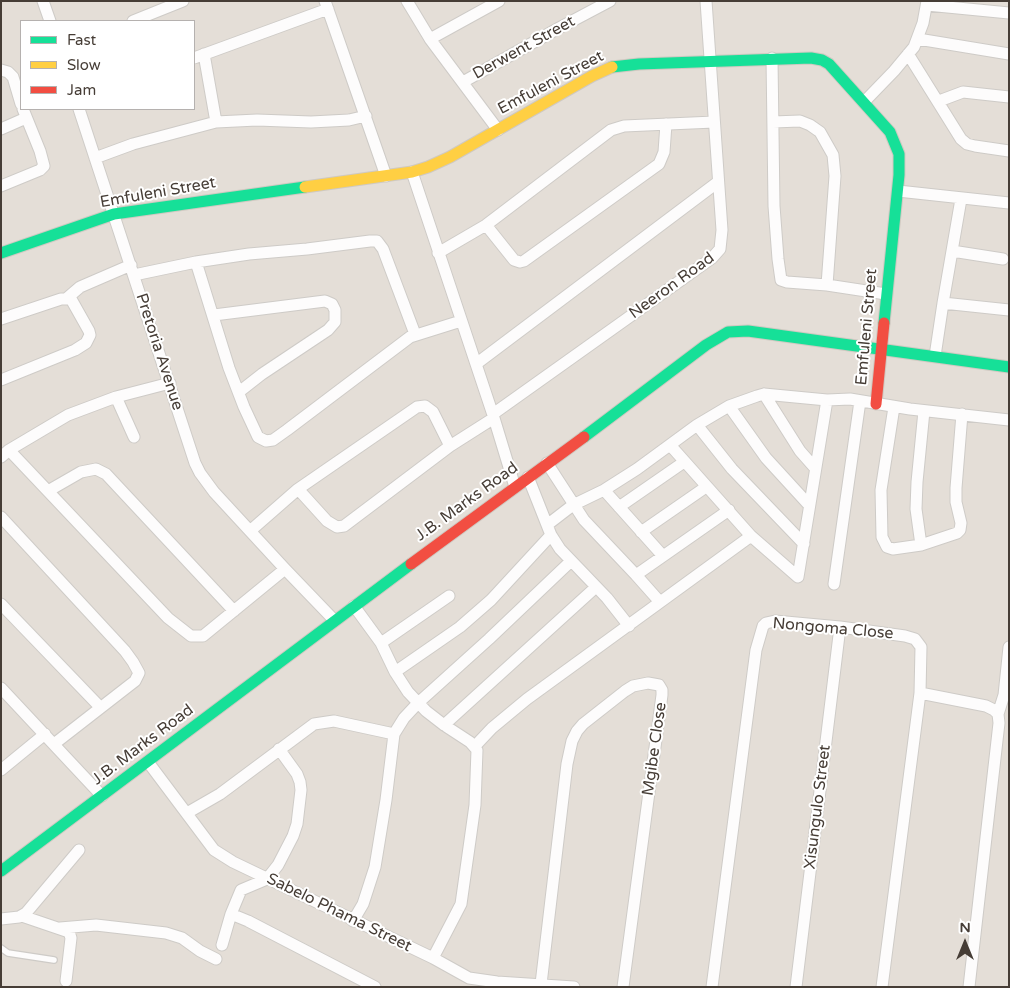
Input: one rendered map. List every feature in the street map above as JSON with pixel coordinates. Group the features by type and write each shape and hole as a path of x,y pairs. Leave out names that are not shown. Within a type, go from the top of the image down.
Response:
{"street":[{"path":"43,1 50,20"},
{"path":"135,20 183,1"},
{"path":"430,39 499,1"},
{"name":"Derwent Street","path":"464,82 610,1"},
{"name":"Neeron Road","path":"298,489 327,522 337,526 348,523 450,446 718,253 722,242 722,230 714,122 709,2"},
{"path":"412,3 430,39 498,130"},
{"path":"864,102 908,54 918,40 927,3 1009,13"},
{"path":"216,122 199,56 327,5 386,176"},
{"path":"918,40 1009,54"},
{"path":"908,54 961,139 967,144 1009,151"},
{"path":"772,58 774,206 781,280 886,294"},
{"name":"Emfuleni Street","path":"1,253 114,214 412,172 440,162 592,76 612,67 639,64 811,58 822,60 835,70 890,132 897,146 900,162 898,191 876,404"},
{"path":"1,70 13,76 20,100"},
{"path":"938,101 961,92 1009,97"},
{"name":"Pretoria Avenue","path":"79,110 200,474 214,492 334,620"},
{"path":"1,129 24,114 40,151 44,166 40,170 1,186"},
{"path":"95,158 142,142 216,122 343,121 366,116"},
{"path":"773,122 800,121 810,125 820,132 834,156 835,176 827,285"},
{"path":"438,253 486,225 611,130 624,126 714,122"},
{"path":"486,225 514,260 524,261 659,164 664,152 666,124"},
{"path":"412,172 515,487"},
{"path":"476,364 718,182"},
{"path":"898,191 1009,203"},
{"path":"935,356 961,199"},
{"path":"1,319 66,299 80,287 132,270 249,254 370,241 377,242 383,249 415,334"},
{"path":"952,251 1003,259"},
{"path":"196,262 229,368 244,407 258,438 266,441 273,440 415,334 461,321"},
{"path":"1,380 74,350 89,340 89,330 73,302 66,299"},
{"path":"214,315 325,300 332,304 335,310 335,322 328,330 262,374 239,392"},
{"path":"943,303 1009,310"},
{"name":"J.B. Marks Road","path":"1,871 334,620 706,345 728,332 748,331 1009,367"},
{"path":"170,383 116,397 62,418 5,453 48,491 168,618 192,636 203,636 285,569"},
{"path":"764,394 800,451 815,468"},
{"path":"395,672 466,622 491,600 573,504 604,490 697,425 729,406 764,394 827,400 850,399 924,411 1009,420"},
{"path":"116,397 134,437"},
{"path":"670,445 751,536 798,577 827,400"},
{"path":"834,584 860,401"},
{"path":"250,531 298,489 417,407 425,406 433,412 450,446"},
{"path":"729,406 766,458 809,505"},
{"path":"894,407 881,482 882,537 887,547 893,549 920,545 957,533 961,527 956,502 956,488 962,414"},
{"path":"920,545 916,509 924,411"},
{"path":"697,425 732,470 804,544"},
{"path":"619,507 684,462"},
{"path":"547,463 584,520 660,602"},
{"path":"48,491 81,472 96,470 106,474 234,612"},
{"path":"528,477 549,530 560,550 596,587 629,626"},
{"path":"641,532 706,487"},
{"path":"604,490 663,556"},
{"path":"636,575 729,510"},
{"path":"1,517 134,662 139,673 135,681 54,744"},
{"path":"475,746 492,728 527,699 751,536"},
{"path":"353,921 363,904 375,867 394,734 404,718 418,703 570,562"},
{"path":"444,725 596,587"},
{"path":"381,643 449,596"},
{"path":"1,604 100,707"},
{"path":"354,606 381,643 395,672 418,703 444,725 475,746 477,757 475,805 461,904 433,958"},
{"name":"Nongoma Close","path":"712,987 756,650 763,626 770,622 840,627 905,636 915,639 921,647 920,693 882,987"},
{"name":"Xisungulo Street","path":"796,987 840,627"},
{"path":"969,987 999,723 998,714 1004,695 1009,648"},
{"name":"Mgibe Close","path":"541,984 567,764 572,741 583,724 625,691 640,684 655,684 661,687 662,695 623,987"},
{"path":"1,688 102,796"},
{"path":"920,693 986,706 998,714"},
{"path":"187,813 220,794 314,724 334,721 394,734"},
{"path":"1,770 45,734"},
{"path":"222,945 231,914 241,890 268,879 278,865 297,824 301,790 297,774 279,749"},
{"name":"Sabelo Phama Street","path":"148,762 214,850 233,862 433,958 469,978 497,982 574,987"},
{"path":"22,916 79,850"},
{"path":"231,914 375,987"},
{"path":"1,919 22,916 69,932 71,938 66,981"},
{"path":"60,928 96,925 166,933 182,938 200,951 216,959"}],"lane":[{"path":"1,948 8,954 54,960"}],"shaded area":[{"path":"1,1 1009,1 1009,987 1,987"}],"traffic: fast":[{"path":"612,67 639,64 811,58 822,60 829,64 890,132 899,154 899,175 884,323"},
{"path":"1,253 114,214 305,187"},
{"path":"584,437 706,345 728,332 748,331 1009,367"},
{"path":"1,871 411,564"}],"traffic: slow":[{"path":"305,187 412,172 428,167 450,157 592,76 612,67"}],"traffic: jam":[{"path":"876,404 884,323"},
{"path":"411,564 584,437"}]}
